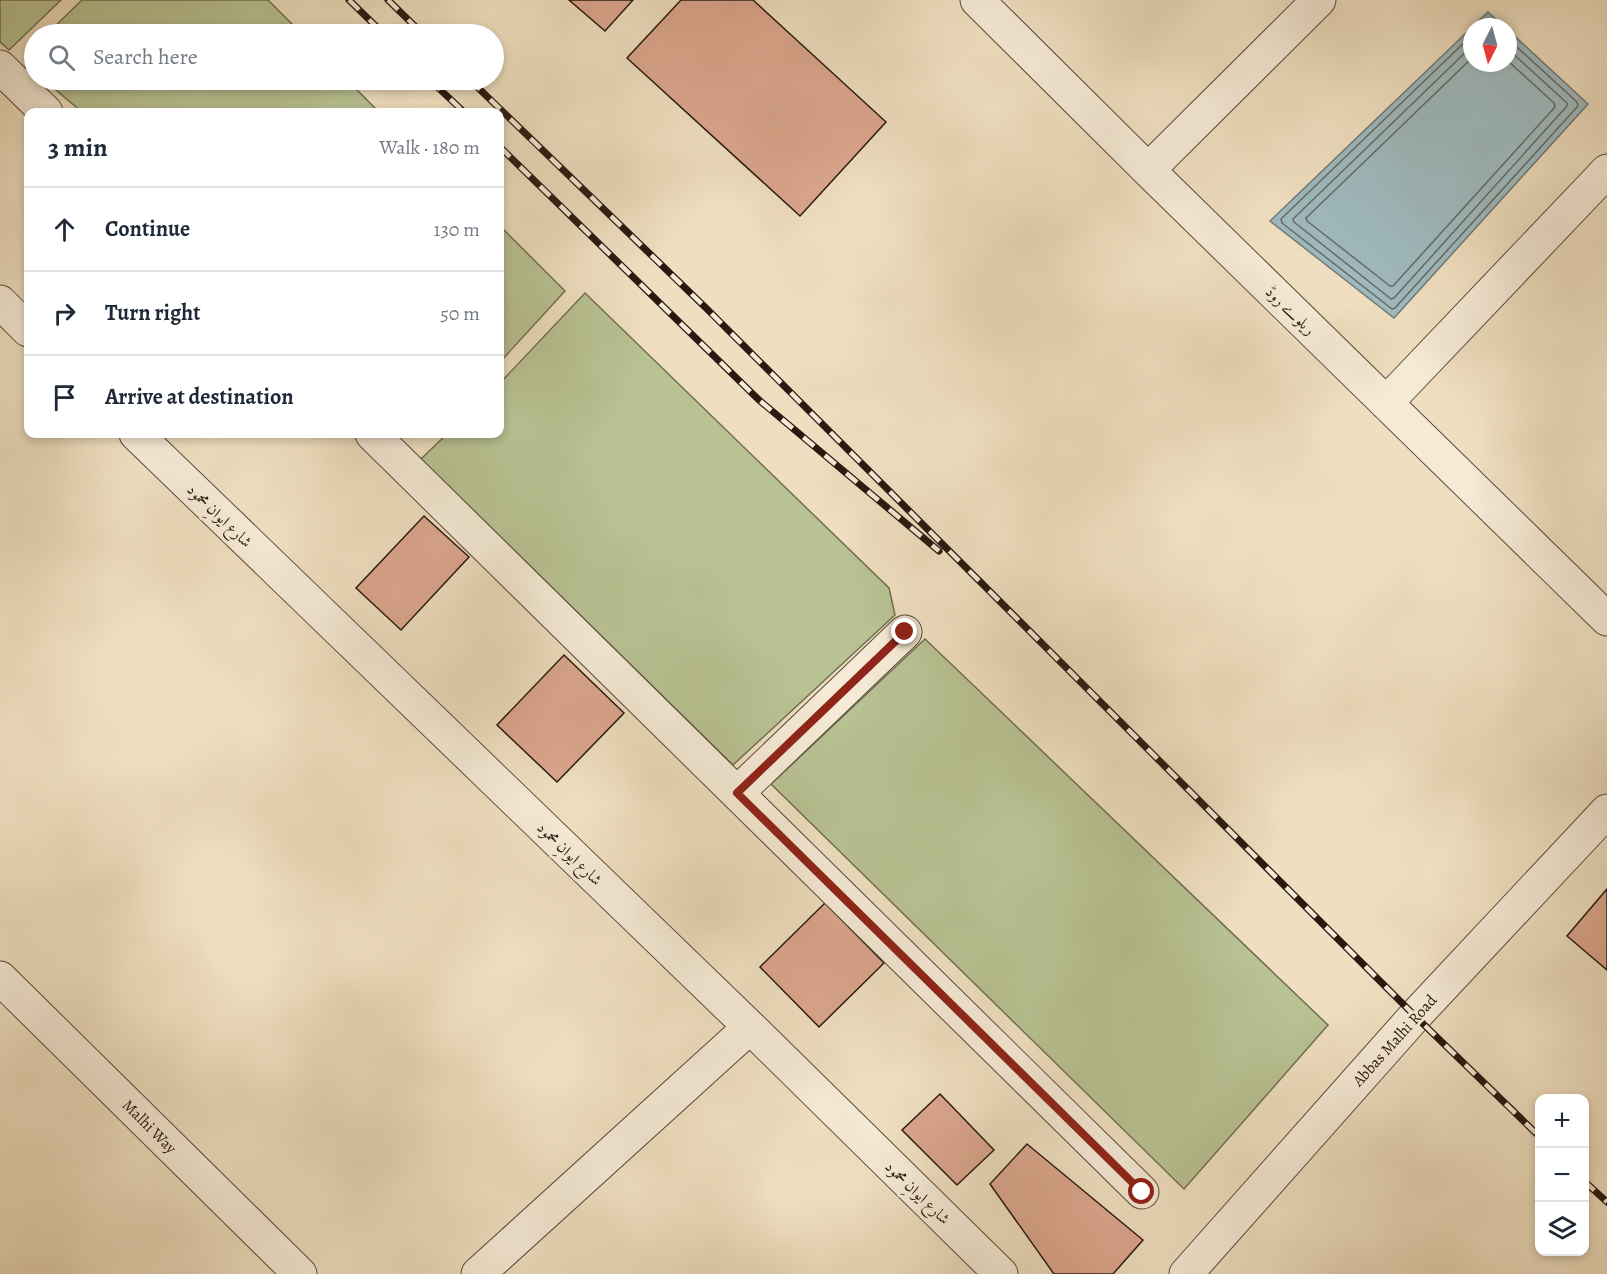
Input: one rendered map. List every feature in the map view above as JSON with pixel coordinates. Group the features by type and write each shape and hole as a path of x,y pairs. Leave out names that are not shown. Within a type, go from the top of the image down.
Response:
{"street":[{"name":"ریلوے روڈ","path":"977,0 1607,619"},
{"path":"1148,170 1319,0"},
{"path":"0,67 42,108"},
{"path":"1386,404 1607,171"},
{"path":"0,302 24,326"},
{"name":"شارع ایوانِ محمود","path":"140,438 750,1027 1001,1274"},
{"path":"376,438 1142,1192"},
{"path":"737,793 905,632"},
{"name":"Abbas Malhi Road","path":"1186,1274 1415,1016 1607,811"},
{"name":"Malhi Way","path":"0,978 300,1274"},
{"path":"478,1274 750,1027"}],"green space":[{"path":"0,0 61,0 36,24 24,24 24,36 9,50 0,42"},
{"path":"82,0 268,0 292,24 57,24"},
{"path":"56,90 357,90 375,108 77,108"},
{"path":"504,230 565,291 504,358"},
{"path":"585,293 889,588 895,615 733,765 421,459 443,438 504,438 504,379"},
{"path":"925,639 1328,1025 1184,1189 771,784"}],"water":[{"path":"1488,12 1494,18 1482,18"},
{"path":"1463,36 1463,72 1517,72 1517,38 1588,104 1394,318 1270,221"}],"building":[{"path":"569,0 633,0 605,31"},
{"path":"681,0 753,0 886,122 800,216 627,58"},
{"path":"424,516 469,557 401,630 356,588"},
{"path":"564,655 624,713 557,782 497,725"},
{"path":"1607,889 1607,970 1567,936"},
{"path":"825,903 884,963 819,1027 760,967"},
{"path":"940,1094 994,1150 957,1185 902,1130"},
{"path":"1027,1144 1143,1240 1113,1274 1054,1274 990,1184"}],"railway":[{"path":"349,0 374,24"},
{"path":"388,0 413,24"},
{"path":"441,90 460,108"},
{"path":"480,90 499,108"},
{"path":"504,113 706,308 1415,1016 1535,1132"},
{"path":"504,151 759,400 939,551"},
{"path":"1589,1186 1607,1202"}],"route":[{"path":"905,632 737,793 1142,1192"}]}
